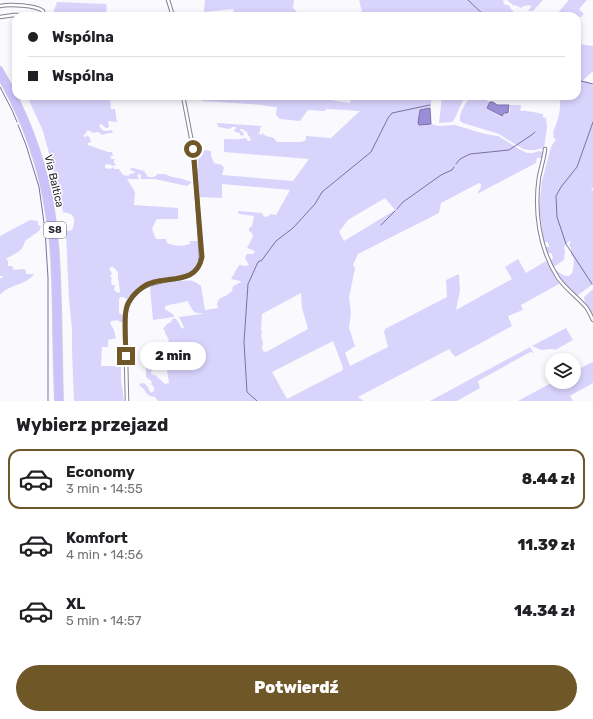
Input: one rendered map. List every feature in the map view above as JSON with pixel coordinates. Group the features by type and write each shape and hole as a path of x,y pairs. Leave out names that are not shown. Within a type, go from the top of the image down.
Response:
{"highway":[{"name":"Via Baltica","path":"0,69 12,91"},
{"name":"Via Baltica","path":"0,77 17,110 31,145 41,177 48,214 52,240 54,274 56,401"},
{"name":"Via Baltica","path":"17,100 30,130 41,162 50,199 55,229 61,401"}],"street":[{"path":"168,0 172,12"},
{"path":"0,6 18,5 39,8 43,12"},
{"path":"0,17 12,15"},
{"path":"128,401 125,315 130,300 140,290 154,282 187,277 193,274 198,269 202,257 194,153 184,100"},
{"path":"545,149 540,175 538,204 540,231 544,247 557,277 587,308 593,320"}],"shaded area":[{"path":"205,0 294,0 293,8 297,12 234,12 233,9 204,12"},
{"path":"359,0 503,0 504,4 510,6 514,12 362,12"},
{"path":"507,0 543,0 533,11 528,11 531,7 530,5 521,8 515,5 514,6"},
{"path":"569,0 587,0 579,9 584,14 581,17 581,12 558,12"},
{"path":"57,2 106,4 107,10 106,12 54,12"},
{"path":"581,44 593,46 593,72 583,80 584,82 587,81 593,86 593,188 591,189 593,191 593,284 577,296 561,281 554,270 555,269 566,276 572,273 574,260 571,255 569,245 571,242 569,241 564,246 564,260 554,268 549,260 553,258 552,254 547,254 545,247 549,247 549,245 547,242 544,242 539,208 542,181 551,147 556,139 553,138 553,132 559,114 559,100 581,100"},
{"path":"29,100 110,100 111,109 115,109 117,122 108,121 108,128 101,124 99,125 102,130 110,130 113,131 112,133 102,135 98,132 93,133 87,130 83,136 86,137 87,135 90,138 91,142 88,143 88,145 112,152 113,156 110,158 115,159 114,163 116,164 114,166 107,164 105,165 105,168 110,169 113,167 114,169 119,169 123,175 128,176 135,173 134,171 130,170 131,168 134,168 144,171 148,177 156,176 157,174 165,174 192,182 187,186 155,179 141,179 141,174 137,175 139,179 127,179 135,192 134,205 178,208 178,219 156,220 152,229 156,239 166,239 167,243 179,246 191,243 189,241 199,241 200,255 198,266 192,273 146,283 136,289 127,300 124,297 120,297 119,313 124,316 123,323 117,320 110,323 116,338 108,340 108,347 102,347 101,366 121,366 124,401 74,401 72,330 66,229 68,231 72,230 74,220 71,214 63,212 43,131","holes":["112,266 118,272 120,292 118,293 114,290 115,285 112,285 111,282 112,278 110,276 112,273 109,269"]},
{"path":"202,100 330,100 350,103 350,100 431,100 431,107 419,111 419,125 455,125 485,134 498,136 527,153 539,151 544,153 542,158 537,158 536,163 477,194 481,187 481,184 479,183 441,203 439,213 358,254 353,265 355,268 349,298 351,313 349,328 355,346 345,353 350,366 388,347 384,332 385,329 447,297 446,280 459,274 460,291 456,310 512,279 505,267 518,259 526,273 546,261 559,284 521,305 523,310 508,316 512,326 455,357 449,349 358,397 364,401 158,401 155,397 146,393 139,384 144,383 151,393 154,391 154,387 151,384 152,382 146,377 146,368 150,364 151,359 154,357 159,359 162,358 163,350 169,349 169,340 163,329 171,322 172,319 175,318 182,329 184,327 179,317 203,313 194,312 188,301 165,306 165,309 174,315 174,317 153,320 150,288 152,286 173,282 193,281 201,286 205,310 218,308 217,303 219,299 232,291 233,286 241,282 231,279 239,265 249,265 245,258 247,254 253,254 255,251 247,248 253,237 252,233 249,231 249,228 252,226 254,216 239,214 238,211 262,213 264,217 269,216 270,214 276,215 290,190 222,184 222,198 199,197 198,149 211,151 211,156 214,163 222,165 224,168 222,175 293,181 309,159 224,152 224,139 246,138 250,141 251,139 247,132 242,129 240,130 244,133 243,136 240,135 240,133 235,132 234,129 236,129 236,127 232,127 230,129 218,127 217,123 262,126 260,128 260,132 258,133 274,138 277,142 300,142 305,141 306,136 331,138 360,111 327,109 324,111 308,110 300,121 280,119 276,115 277,107","holes":["385,198 395,210 344,241 339,232 348,220","301,293 302,308 308,329 266,352 263,351 261,335 262,314","333,341 343,370 287,399 272,372","153,370 167,370 169,383 165,384 155,375 151,374"]},
{"path":"442,100 463,100 452,122 439,123"},
{"path":"469,100 485,100 490,102 487,108 501,117 504,114 509,114 510,105 521,105 521,111 543,114 543,117 546,117 547,127 544,148 534,150 523,149 499,134 463,123 460,121 460,115"},
{"path":"490,102 497,105 509,105 508,113 504,113 502,116 487,108"},
{"path":"430,108 431,124 419,125 420,110"},
{"path":"30,220 38,221 38,225 41,226 39,231 25,241 20,250 6,259 8,261 8,266 12,266 14,270 22,269 26,270 26,274 34,274 31,278 9,288 0,294 0,279 4,276 0,276 0,236"},
{"path":"593,289 592,313 585,302 584,297"},
{"path":"566,328 573,340 555,350 541,350 532,346"},
{"path":"530,347 534,353 530,352 478,381 480,388 457,401 430,401"},
{"path":"593,362 593,383 570,396 573,401 518,401 545,386 545,389 581,389 581,368"}],"waterway":[{"path":"468,0 481,12"},
{"path":"581,81 593,84"},
{"path":"0,87 17,122"},
{"path":"257,401 247,392 244,342 248,284 258,262 262,260 276,241 293,228 315,204 322,192 371,152 392,113 430,105"},
{"path":"592,284 566,244 557,217 556,196 561,187 577,167 593,122"},
{"path":"18,125 39,187 45,230 48,278 48,401"},
{"path":"456,164 460,159 470,154 509,150 535,132"},
{"path":"397,209 403,202 441,175 452,170 454,167"},
{"path":"381,225 395,211"}],"route":[{"path":"126,356 125,315 127,306 135,293 154,282 187,277 198,269 200,264 202,257 193,149"}]}
